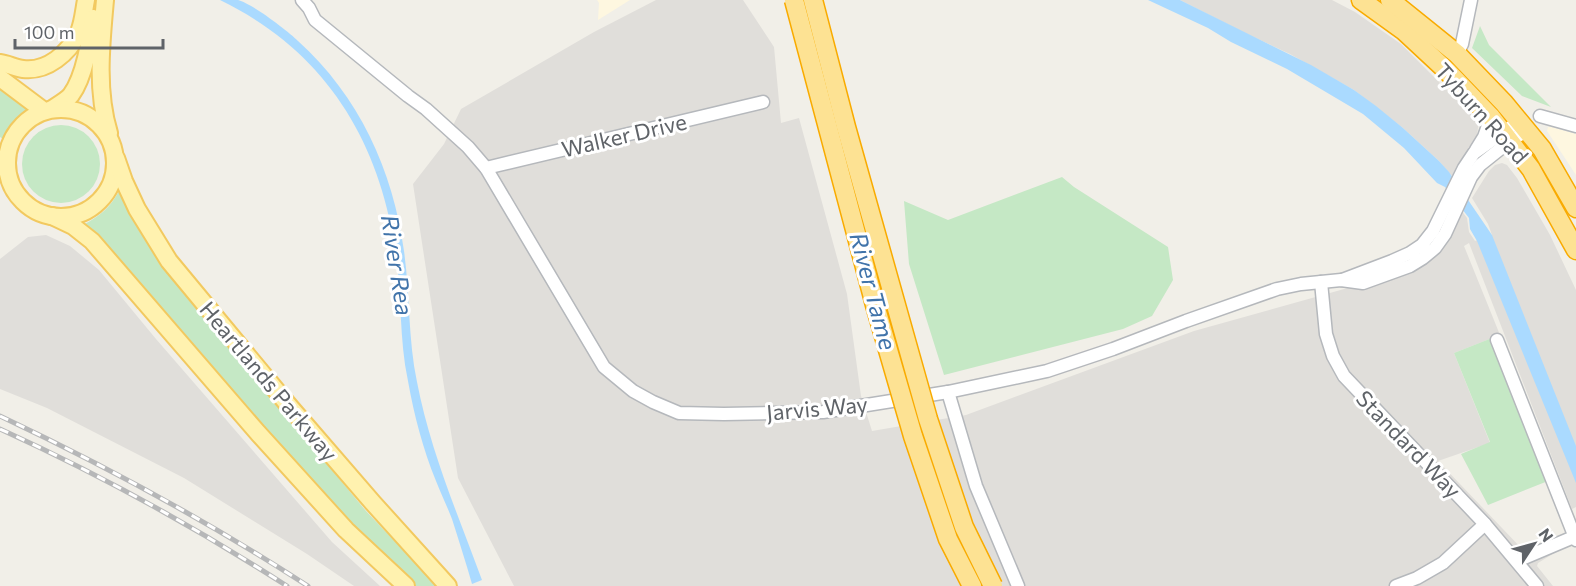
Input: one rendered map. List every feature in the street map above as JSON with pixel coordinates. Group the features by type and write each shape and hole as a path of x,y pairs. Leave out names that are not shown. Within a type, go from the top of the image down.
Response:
{"highway":[{"path":"794,0 874,305 913,436 948,538 972,586"},
{"path":"813,0 928,419 964,527 993,586"},
{"name":"Tyburn Road","path":"1360,0 1404,31 1491,117 1531,169 1576,250"},
{"name":"Tyburn Road","path":"1390,0 1457,54 1529,122 1576,208"}],"main road":[{"path":"0,63 23,69 39,68 57,60 80,31 86,0"},
{"path":"10,180 7,161 10,145 20,128 70,95 82,72 89,42 93,0"},
{"name":"Heartlands Parkway","path":"105,0 101,40 102,109 124,181 137,209 169,261 290,407 448,586"},
{"path":"0,78 48,110 67,109 84,113 99,123 114,150 115,171 111,186 98,203 84,213 68,217 52,216 30,207 18,196 0,152"},
{"name":"Heartlands Parkway","path":"52,216 73,226 92,241 258,433 346,530 406,586"}],"street":[{"path":"1457,54 1462,44 1471,0"},
{"name":"Jarvis Way","path":"306,3 315,20 426,109 468,147 486,168 604,367 633,391 679,413 822,412 948,392 1047,371 1277,289 1341,280 1392,261 1422,245 1449,212 1468,172 1491,156 1507,137"},
{"name":"Walker Drive","path":"486,168 763,102"},
{"path":"1468,172 1491,117"},
{"path":"1474,153 1507,137 1529,122 1576,126"},
{"path":"1491,156 1512,158 1531,169"},
{"name":"Standard Way","path":"1321,282 1326,334 1333,356 1344,376 1485,524 1537,586"},
{"path":"1497,340 1576,538 1517,561"},
{"path":"948,392 976,486 1018,586"},
{"path":"1396,586 1417,578 1443,563 1485,524"}],"shaded area":[{"path":"597,0 630,0 598,20 599,3"},
{"path":"656,0 743,0 774,47 781,123 799,118 847,294 861,396 872,431 966,415 1194,331 1362,284 1423,259 1458,206 1467,218 1469,232 1475,241 1492,235 1472,198 1495,165 1502,163 1507,165 1550,235 1576,290 1576,507 1572,509 1469,243 1464,246 1500,335 1454,353 1490,443 1438,461 1523,550 1549,540 1556,552 1538,563 1537,566 1553,586 514,586 458,478 413,184 444,144 461,109 594,32"},
{"path":"1180,0 1332,0 1355,12 1401,44 1479,122 1474,153 1457,182 1439,161 1403,128 1354,90 1290,54"},
{"path":"1548,127 1576,134 1576,175 1547,131"},
{"path":"46,235 70,246 99,270 332,542 380,586 354,586 307,554 184,478 47,408 0,389 0,259 28,237"}],"green space":[{"path":"1480,26 1489,45 1551,107 1522,96 1472,48"},
{"path":"0,89 30,112 15,124 3,139 0,137"},
{"path":"53,125 69,125 83,131 94,142 100,156 100,172 94,186 83,197 69,203 53,203 39,197 28,186 22,172 22,156 28,142 39,131"},
{"path":"1062,177 1168,247 1173,280 1152,316 1123,329 944,375 909,264 904,201 948,220"},
{"path":"119,191 137,227 177,283 366,511 437,586 412,586 348,524 83,225 104,211"},
{"path":"1492,338 1548,481 1488,505 1461,454 1490,442 1454,353"}],"water":[{"name":"River Rea","path":"220,0 244,2 293,36 320,62 339,86 370,136 382,163 399,221 406,267 412,349 429,432 482,580 472,584 452,519 431,469 419,432 405,365 398,270 388,212 377,173 361,137 341,103 318,73 290,45 257,21"},
{"path":"1148,0 1180,0 1311,65 1376,106 1449,172 1492,235 1576,446 1576,483 1477,241 1470,229 1469,218 1445,187 1437,183 1404,148 1363,114 1287,69"}],"railway":[{"path":"0,416 157,496 233,539 308,586"},
{"path":"0,429 146,502 287,586"}],"water label":[{"name":"River Tame","path":"874,291"}]}
